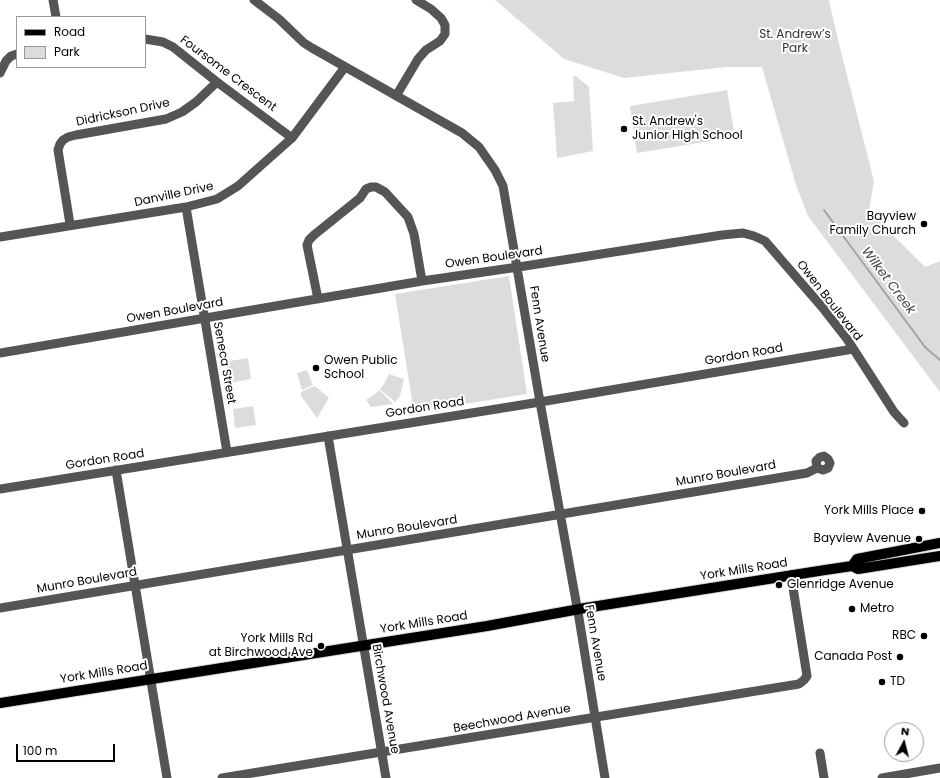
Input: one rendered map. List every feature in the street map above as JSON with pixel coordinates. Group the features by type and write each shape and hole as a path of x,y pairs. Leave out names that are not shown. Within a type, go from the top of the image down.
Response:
{"main road":[{"name":"York Mills Road","path":"852,566 857,560 940,543"},
{"name":"York Mills Road","path":"0,703 487,626 578,609 791,575 852,566 858,569 940,556"}],"street":[{"path":"53,0 56,16"},
{"name":"Fenn Avenue","path":"254,0 279,19 304,44 462,133 479,147 490,162 503,186 540,402 578,609 605,778"},
{"path":"396,96 418,59 426,50 440,41 445,34 445,25 441,18 431,9 416,0"},
{"name":"Foursome Crescent","path":"146,39 163,42 173,47 292,138"},
{"path":"0,73 10,56 16,54"},
{"name":"Danville Drive","path":"0,237 70,224 212,202 238,186 292,138 345,67"},
{"name":"Didrickson Drive","path":"70,224 58,150 63,140 76,135 166,119 182,112 196,102 217,82"},
{"path":"318,298 308,245 309,240 360,198 366,189 371,187 376,187 385,192 408,217 414,234 422,281"},
{"name":"Seneca Street","path":"186,207 227,452"},
{"name":"Owen Boulevard","path":"0,353 422,281 736,233 748,234 765,241 822,306 847,339 894,412 904,423"},
{"name":"Gordon Road","path":"0,489 540,402 853,349"},
{"name":"Birchwood Avenue","path":"328,436 386,778"},
{"name":"Munro Boulevard","path":"0,608 807,473 817,468"},
{"path":"116,470 167,778"},
{"name":"Beechwood Avenue","path":"222,778 276,774 382,753 799,684 807,676 791,575"},
{"path":"820,754 824,778"},
{"path":"882,778 940,768"}],"green space":[{"name":"St. Andrew’s Park","path":"495,0 829,0 874,181 869,211 925,267 940,261 940,392 808,216 796,185 762,67 726,67 624,78 564,59"},
{"path":"576,76 589,87 593,151 557,158 553,103 574,101 573,77"},
{"path":"727,90 735,137 637,153 630,106"},
{"path":"509,276 527,394 414,412 395,294"},
{"path":"248,358 251,379 230,383 227,365 230,361"},
{"path":"307,370 313,385 302,390 297,373"},
{"path":"389,374 404,379 400,396 395,402 380,389"},
{"path":"315,386 329,398 317,418 301,396 301,392"},
{"path":"380,390 393,404 371,407 366,400"},
{"path":"253,406 256,425 235,428 233,409"}],"waterway":[{"name":"Wilket Creek","path":"824,210 925,347 940,360"}],"place":[{"name":"St. Andrew's Junior High School","path":"624,129"},
{"name":"Bayview Family Church","path":"924,224"},
{"name":"Owen Public School","path":"316,368"},
{"name":"York Mills Place","path":"922,511"},
{"name":"Bayview Avenue","path":"919,539"},
{"name":"Glenridge Avenue","path":"779,585"},
{"name":"Metro","path":"852,609"},
{"name":"RBC","path":"924,636"},
{"name":"York Mills Rd at Birchwood Ave","path":"321,646"},
{"name":"Canada Post","path":"900,657"},
{"name":"TD","path":"882,682"}]}
